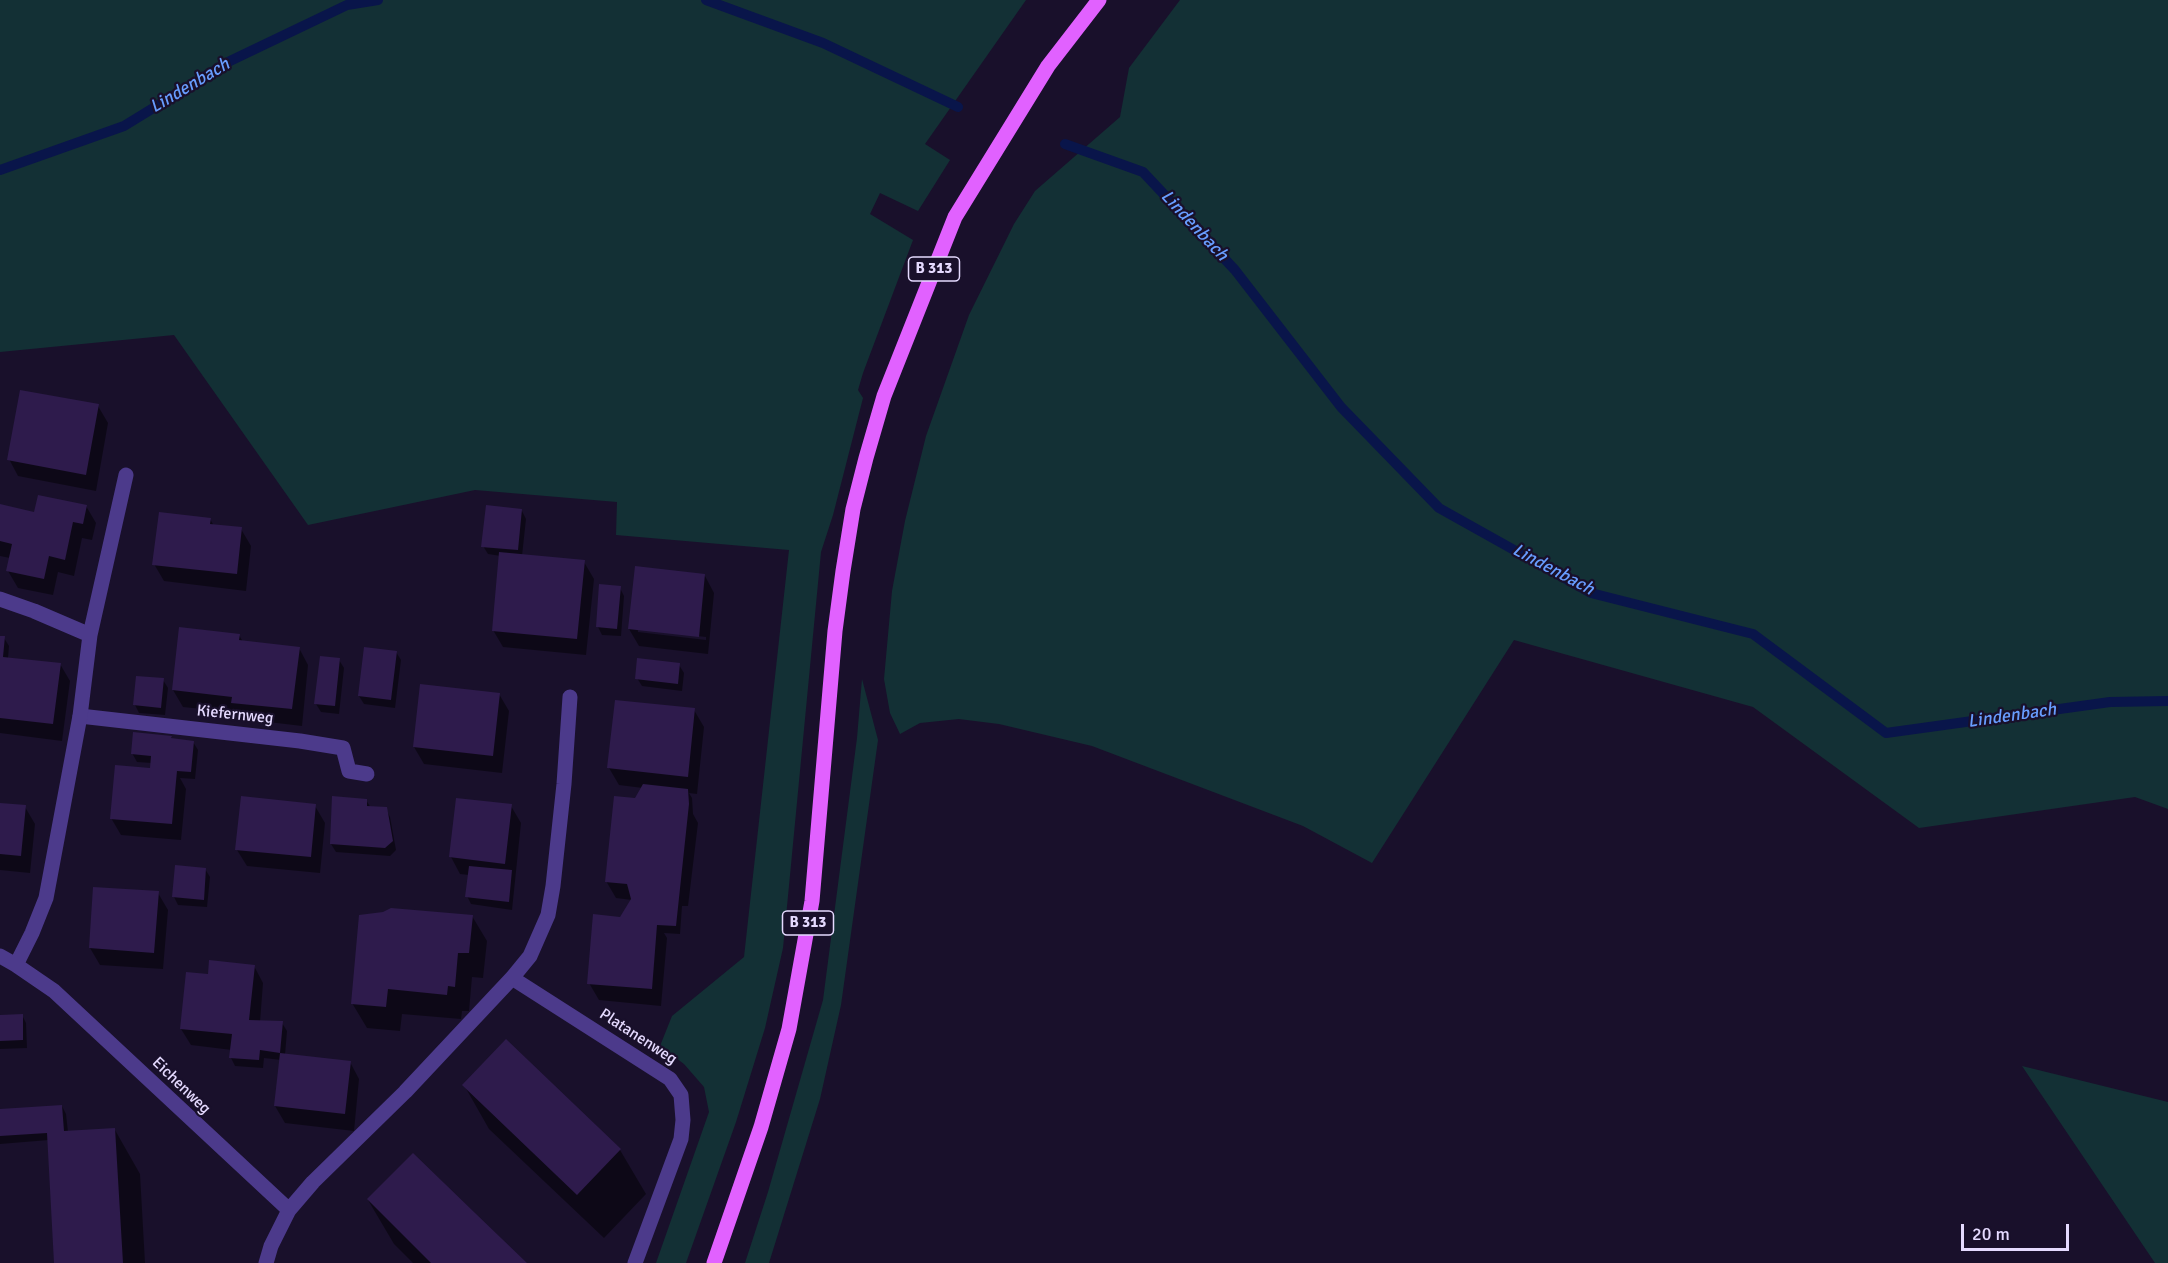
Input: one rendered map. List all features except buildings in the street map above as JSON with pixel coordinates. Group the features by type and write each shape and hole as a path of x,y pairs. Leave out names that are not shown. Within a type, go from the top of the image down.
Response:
{"main road":[{"name":"B 313","path":"714,1263 774,1082 789,1029 812,901 835,631 843,571 853,509 875,427 955,217 1048,66 1099,0"}],"street":[{"path":"16,965 33,933 46,898 80,716 90,635 126,475"},
{"path":"0,599 90,635"},
{"path":"266,1263 271,1246 289,1210 313,1182 405,1092 530,956 548,915 550,903 564,792 570,697"},
{"name":"Kiefernweg","path":"80,716 344,748 349,771 367,774"},
{"name":"Eichenweg","path":"0,956 54,991 289,1210"},
{"name":"Platanenweg","path":"512,978 670,1079 681,1095 683,1120 681,1139 635,1263"}],"green space":[{"path":"0,0 1026,0 925,144 950,160 918,211 880,193 870,214 913,240 863,373 858,390 863,398 833,515 821,552 783,948 765,1028 736,1122 686,1263 656,1263 709,1112 704,1087 684,1064 660,1046 672,1016 744,957 789,550 616,535 617,502 475,490 308,525 174,335 0,352"},
{"path":"1180,0 2168,0 2168,809 2135,797 1919,828 1753,707 1514,640 1372,863 1303,826 1092,746 999,724 959,719 920,723 900,734 890,713 884,679 892,591 905,521 926,436 969,315 1014,224 1035,191 1120,117 1129,68"},
{"path":"862,679 878,740 841,1005 820,1099 769,1263 745,1263 768,1192 823,1000 857,738"},
{"path":"2022,1066 2168,1102 2168,1263 2155,1263"}],"waterway":[{"name":"Lindenbach","path":"0,170 124,126 230,61 347,5 378,0"},
{"name":"Lindenbach","path":"706,0 823,43 958,107"},
{"name":"Lindenbach","path":"1065,144 1143,172 1235,270 1341,407 1439,508 1591,593 1753,634 1886,733 2110,702 2168,701"}]}
